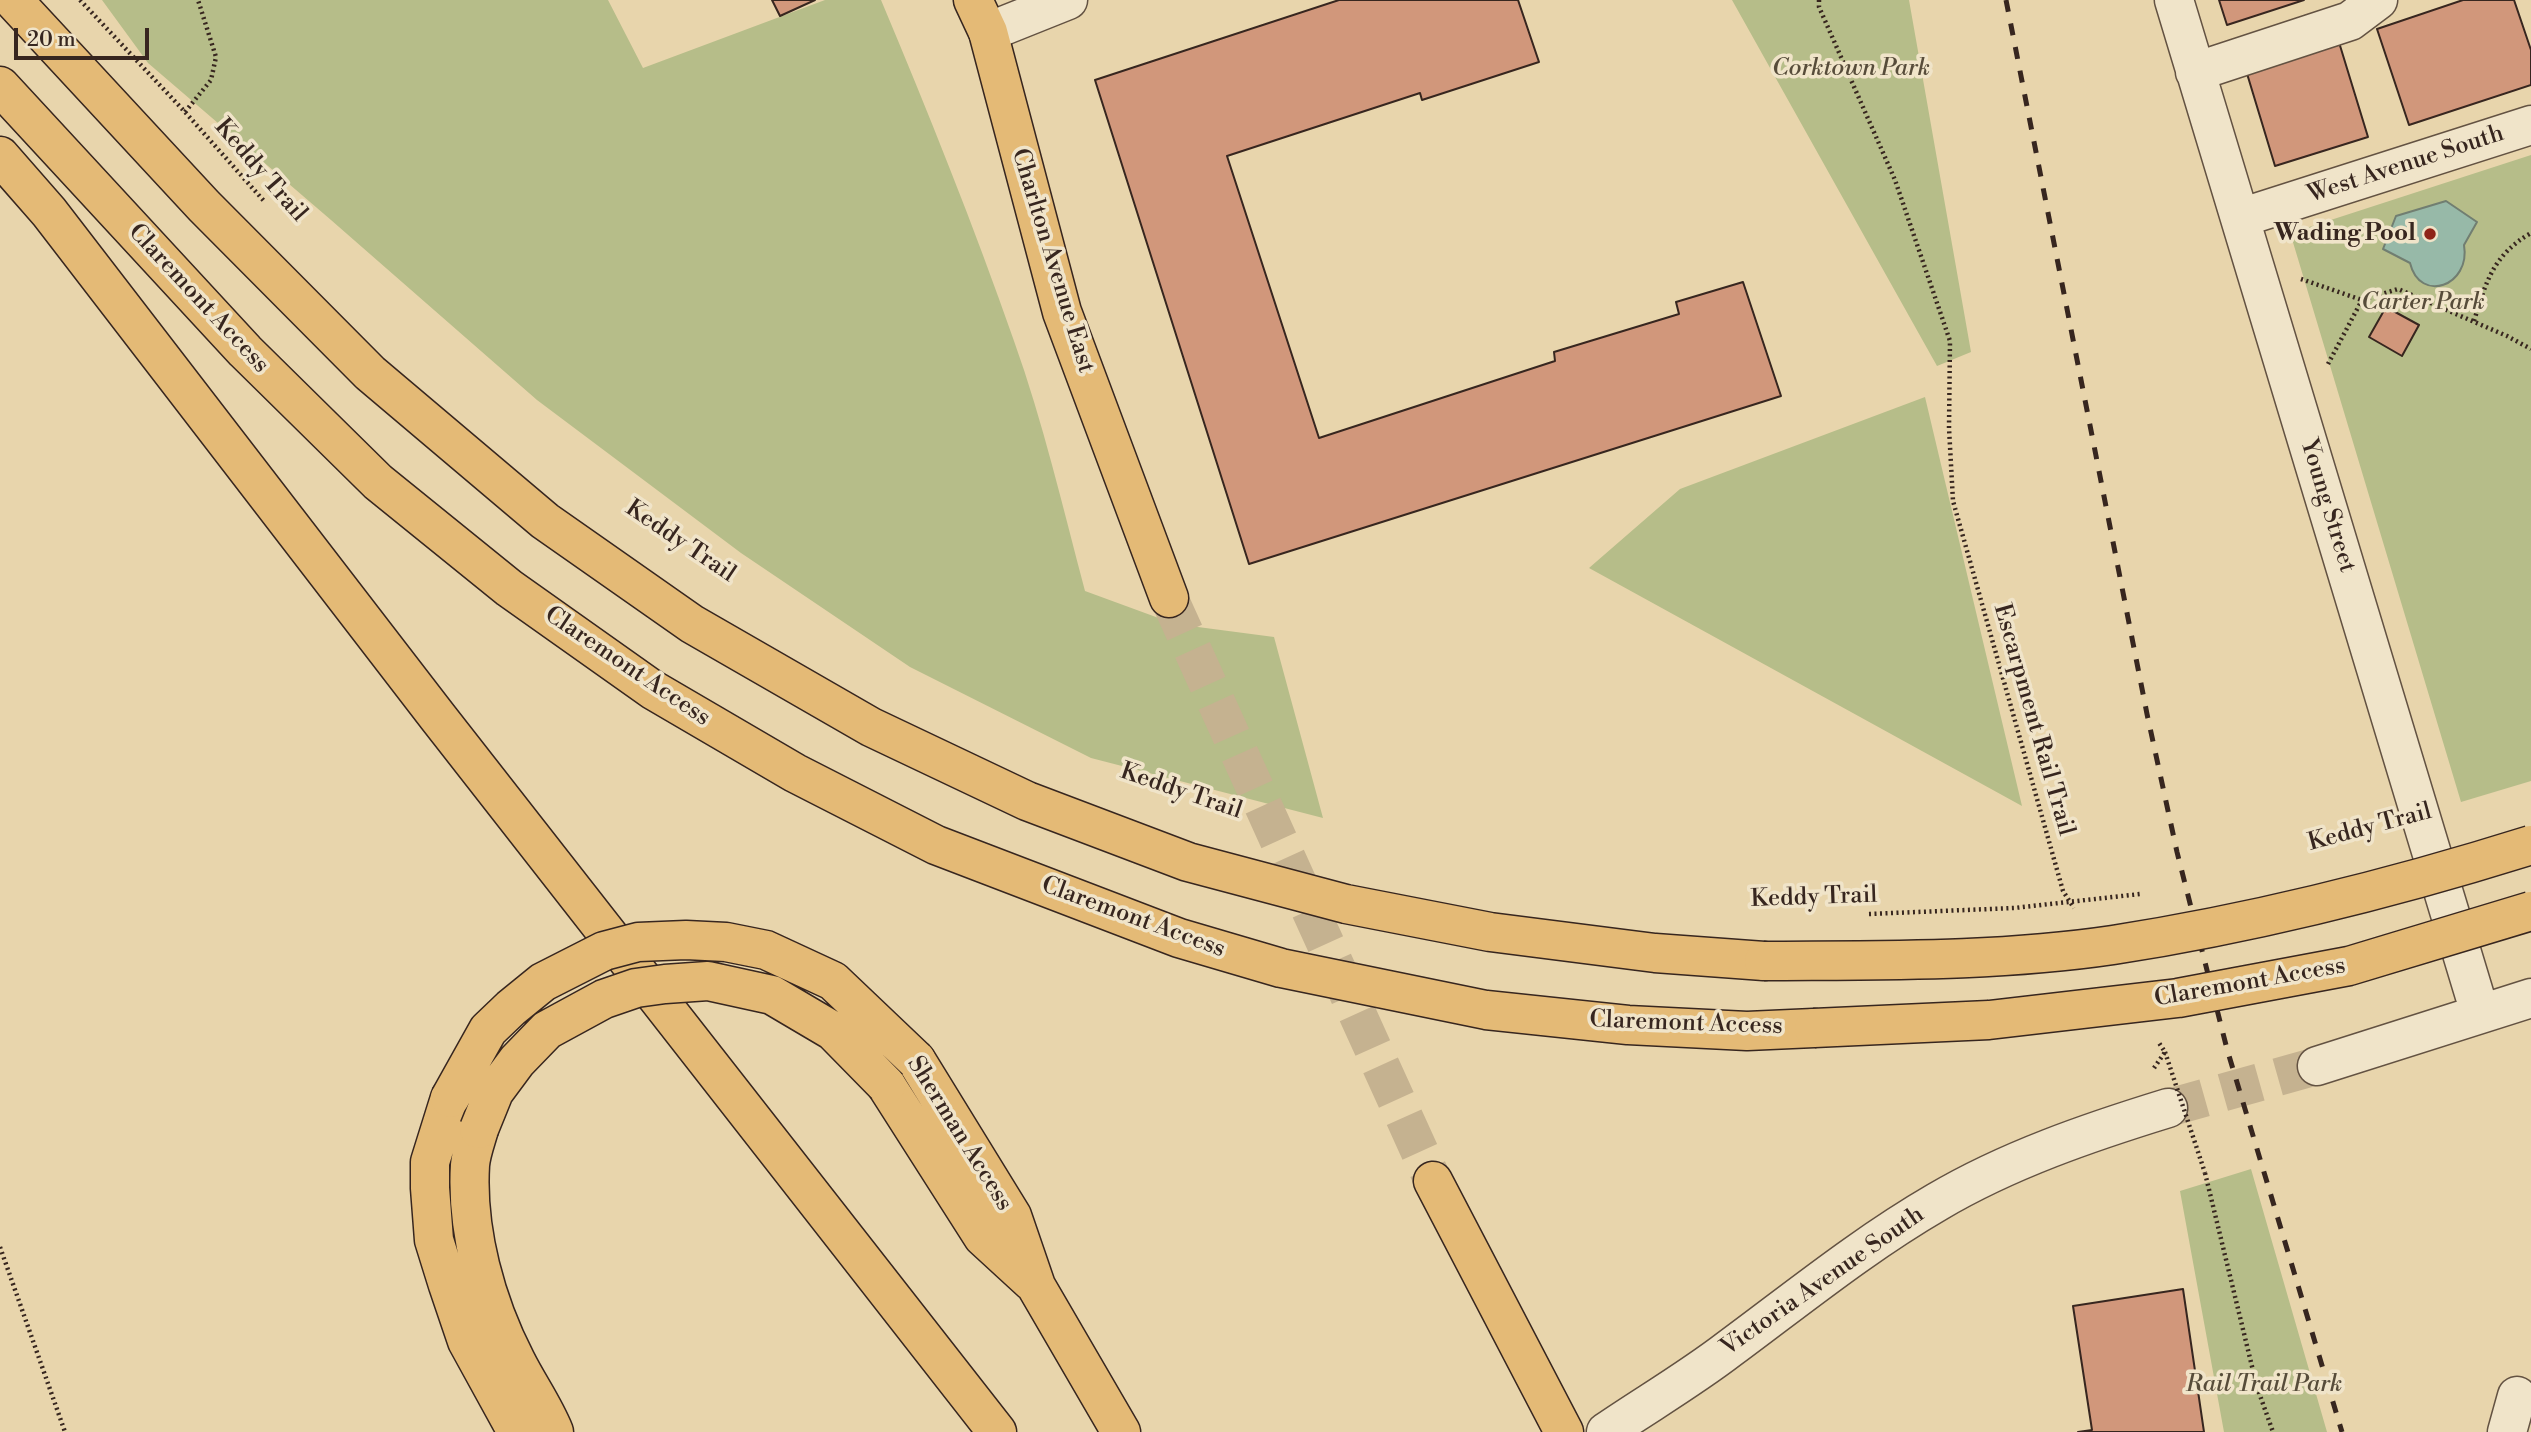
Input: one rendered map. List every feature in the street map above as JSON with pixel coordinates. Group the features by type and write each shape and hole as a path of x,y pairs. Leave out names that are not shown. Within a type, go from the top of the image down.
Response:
{"main road":[{"path":"13,0 204,205 370,373 545,521 692,624 871,727 1027,801 1176,857 1346,904 1490,932 1655,953 1764,961 1954,959 2112,945 2256,919 2428,877 2531,845"},
{"name":"Charlton Avenue East","path":"981,16 1062,312 1168,598"},
{"name":"Claremont Access","path":"0,86 245,351 378,482 509,588 653,690 795,773 936,845 1179,938 1281,968 1486,1010 1628,1025 1747,1031 1989,1020 2178,998 2349,966 2531,911"},
{"path":"0,156 49,212 437,716 997,1432"},
{"name":"Sherman Access","path":"517,1432 467,1341 447,1286 435,1240 430,1162 450,1098 488,1030 543,982 604,951 638,942 687,940 713,941 766,950 834,981 916,1060 1012,1216 1036,1286 1121,1432"},
{"name":"Sherman Access","path":"554,1432 510,1347 494,1308 471,1216 470,1163 478,1129 494,1092 517,1061 547,1030 604,999 636,988 708,981 772,995 833,1031 886,1085 984,1237 1036,1286"},
{"path":"1433,1181 1564,1432"}],"street":[{"path":"981,16 1068,0"},
{"name":"Young Street","path":"2174,0 2480,1013"},
{"path":"2195,72 2350,21 2378,0"},
{"name":"West Avenue South","path":"2240,218 2531,125"},
{"path":"2317,1066 2531,998"},
{"name":"Victoria Avenue South","path":"1606,1432 1727,1351 1867,1245 1939,1200 2009,1165 2121,1122 2168,1108"},
{"path":"2507,1432 2516,1395"}],"path":[{"name":"Keddy Trail","path":"80,0 185,112 272,211"},
{"path":"185,112 211,80 216,57 198,0"},
{"name":"Escarpment Rail Trail","path":"1819,0 1819,7 1895,180 1950,341 1949,428 1954,501 2063,891 2078,914"},
{"path":"2474,321 2493,267 2513,244 2531,233"},
{"path":"2254,262 2362,300 2399,289 2531,349"},
{"path":"2300,415 2362,300"},
{"name":"Keddy Trail","path":"1859,915 2014,908 2150,893"},
{"path":"2157,1041 2165,1052 2205,1172 2257,1387 2273,1432"},
{"path":"0,1247 65,1432"}],"green space":[{"path":"102,0 608,0 643,68 825,0 881,0 950,169 1014,341 1043,434 1085,591 1175,624 1274,637 1323,818 1091,758 910,667 741,553 537,400 148,63"},
{"name":"Corktown Park","path":"1732,0 1909,0 1971,352 1937,366"},
{"name":"Carter Park","path":"2531,155 2531,781 2461,802 2292,239 2303,229"},
{"path":"1925,397 2022,806 1589,568 1680,489"},
{"name":"Rail Trail Park","path":"2251,1169 2327,1432 2224,1432 2180,1191"}],"shaded area":[{"name":"Wading Pool","path":"2446,201 2477,222 2464,245 2464,259 2460,271 2453,280 2433,286 2415,276 2410,263 2383,249 2396,216"}],"building":[{"path":"772,0 815,0 780,16"},
{"path":"1339,0 1518,0 1539,62 1422,100 1420,93 1227,156 1319,438 1555,361 1554,352 1679,314 1676,302 1743,282 1781,396 1249,564 1095,80"},
{"path":"2219,0 2304,0 2227,25"},
{"path":"2463,0 2514,0 2531,50 2531,85 2409,125 2377,29"},
{"path":"2338,39 2368,137 2275,166 2245,67"},
{"path":"2386,307 2419,325 2402,356 2369,337"},
{"path":"2183,1289 2204,1432 2078,1432 2092,1430 2073,1306"}],"tunnel":[{"path":"1169,598 1433,1181"},
{"path":"2168,1108 2317,1066"}],"railway":[{"path":"2006,0 2147,714 2177,852 2227,1049 2342,1432"}],"place":[{"name":"Wading Pool","path":"2430,234"}]}
